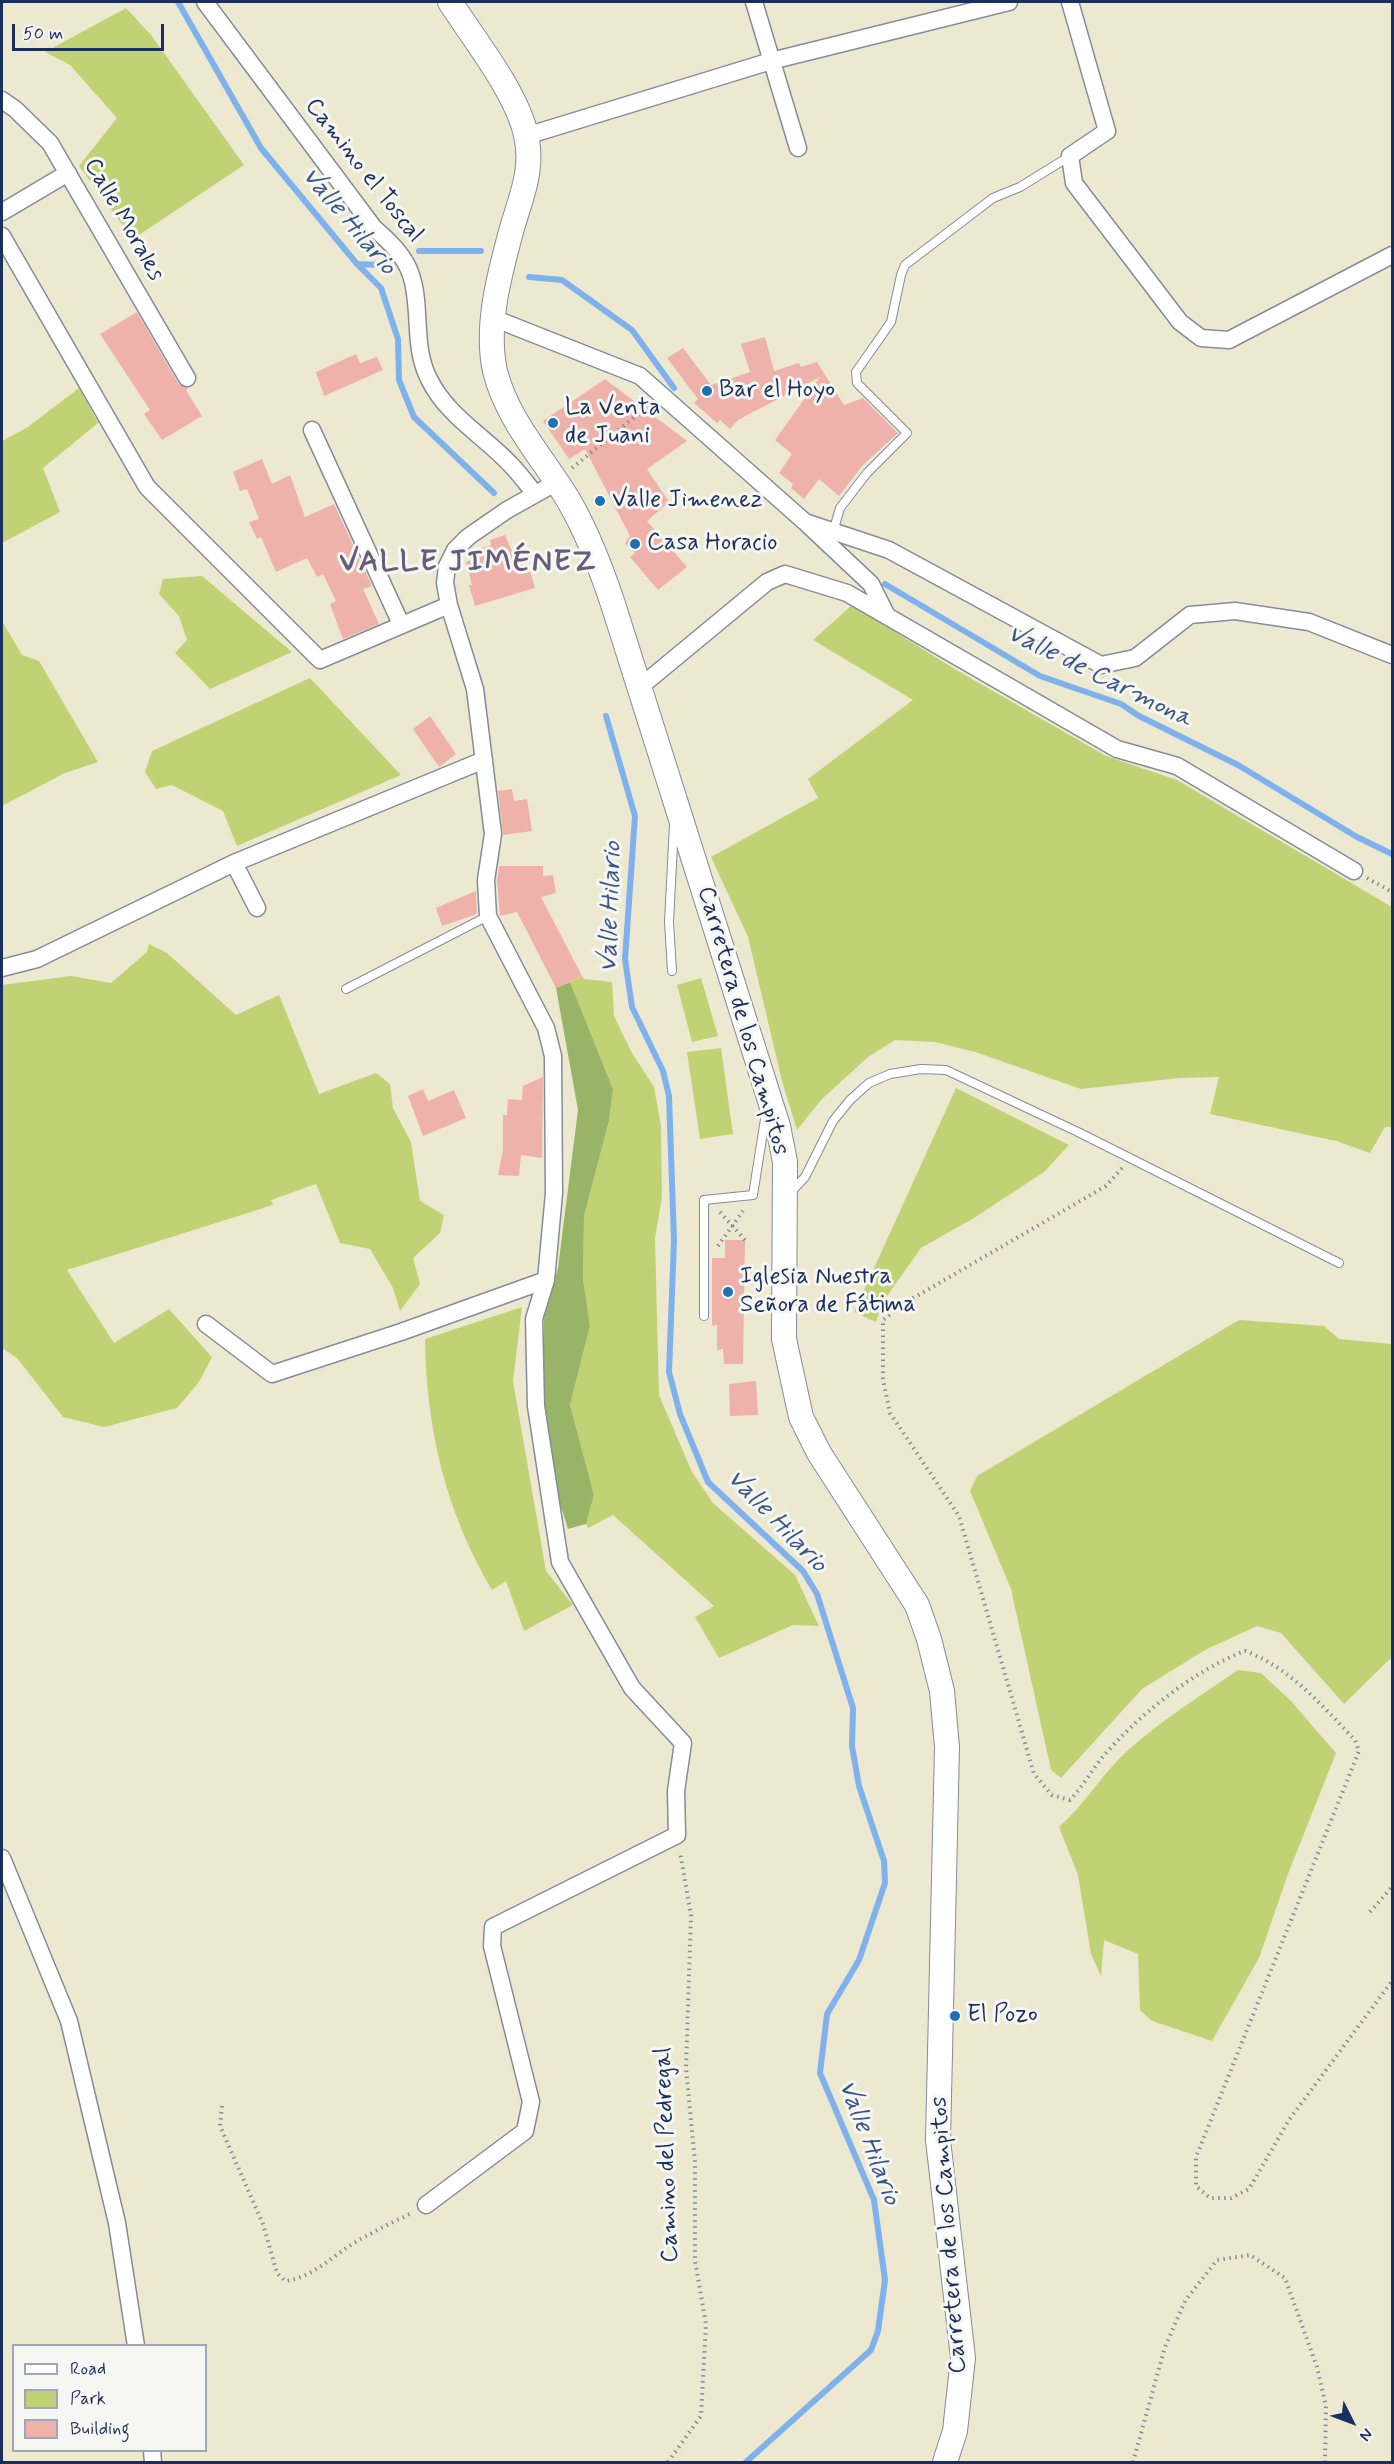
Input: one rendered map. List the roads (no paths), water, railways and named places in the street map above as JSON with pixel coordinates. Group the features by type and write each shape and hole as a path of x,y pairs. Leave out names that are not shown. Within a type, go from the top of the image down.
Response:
{"main road":[{"name":"Carretera de los Campitos","path":"450,2 517,108 526,136 528,162 525,192 512,227 493,318 495,371 508,408 557,482 592,545 640,687 769,1097 785,1162 784,1339 801,1417 819,1453 917,1605 942,1691 947,1747 938,2140 963,2358 955,2432 945,2463"}],"street":[{"name":"Camino el Toscal","path":"205,2 374,228 401,255 411,275 416,330 428,377 437,392 453,413 511,464 535,494"},
{"path":"754,2 798,147"},
{"path":"526,136 771,61 1009,2"},
{"path":"1070,2 1107,131 1070,156 1074,183 1180,322 1201,338 1229,340 1392,255"},
{"name":"Calle Morales","path":"2,100 15,109 50,143 187,378"},
{"path":"2,212 69,173"},
{"path":"2,236 147,487 320,660 449,605"},
{"path":"493,318 640,376 805,522 871,584 888,617"},
{"path":"312,430 401,624"},
{"path":"426,2205 525,2131 531,2102 492,1946 494,1927 677,1835 676,1791 683,1743 632,1688 560,1562 536,1407 534,1319 546,1280 554,1193 553,1056 546,1028 488,916 486,880 493,834 475,689 449,605 445,582 447,566 455,550 468,537 557,482"},
{"path":"805,522 890,550 1101,665 1135,658 1190,615 1235,611 1309,622 1392,655"},
{"path":"640,687 775,576 785,574 847,593 1117,749 1177,766 1353,871"},
{"path":"2,968 37,959 234,863 484,760"},
{"path":"234,863 257,908"},
{"path":"206,1324 272,1374 401,1332 546,1280"},
{"path":"2,1858 69,2021 117,2223 136,2344"}],"lane":[{"path":"833,532 840,508 867,473 907,433 857,383 856,372 891,322 905,265 993,198 1020,187 1070,156"},
{"path":"672,971 669,922 670,873 676,804"},
{"path":"346,989 488,916"},
{"path":"783,1200 805,1177 833,1121 868,1083 890,1074 921,1069 946,1070 1339,1263"},
{"path":"704,1316 704,1200 753,1195 769,1097"}],"waterway":[{"name":"Valle Hilario","path":"178,2 261,148 357,264 381,288 398,339 399,380 414,417 494,493"},
{"path":"419,251 481,251"},
{"path":"358,264 380,265"},
{"name":"Valle de Carmona","path":"529,277 562,280 632,330 674,388"},
{"name":"Valle de Carmona","path":"885,584 1040,676 1121,704 1139,716 1238,765 1357,837 1392,854"},
{"name":"Valle Hilario","path":"606,716 635,816 625,959 632,1007 663,1071 669,1096 674,1240 669,1372 680,1414 708,1482 803,1571 817,1594 853,1708 852,1746 859,1786 884,1861 885,1883 859,1960 827,2014 820,2073 874,2200 885,2280 878,2331 871,2350 746,2462"}],"place":[{"name":"Bar el Hoyo","path":"707,391"},
{"name":"La Venta de Juani","path":"553,423"},
{"name":"Valle Jimenez","path":"600,501"},
{"name":"Casa Horacio","path":"635,544"},
{"name":"Iglesia Nuestra Señora de Fátima","path":"728,1292"},
{"name":"El Pozo","path":"955,2016"}],"district":[{"name":"VALLE JIMÉNEZ","path":"468,564"}]}
